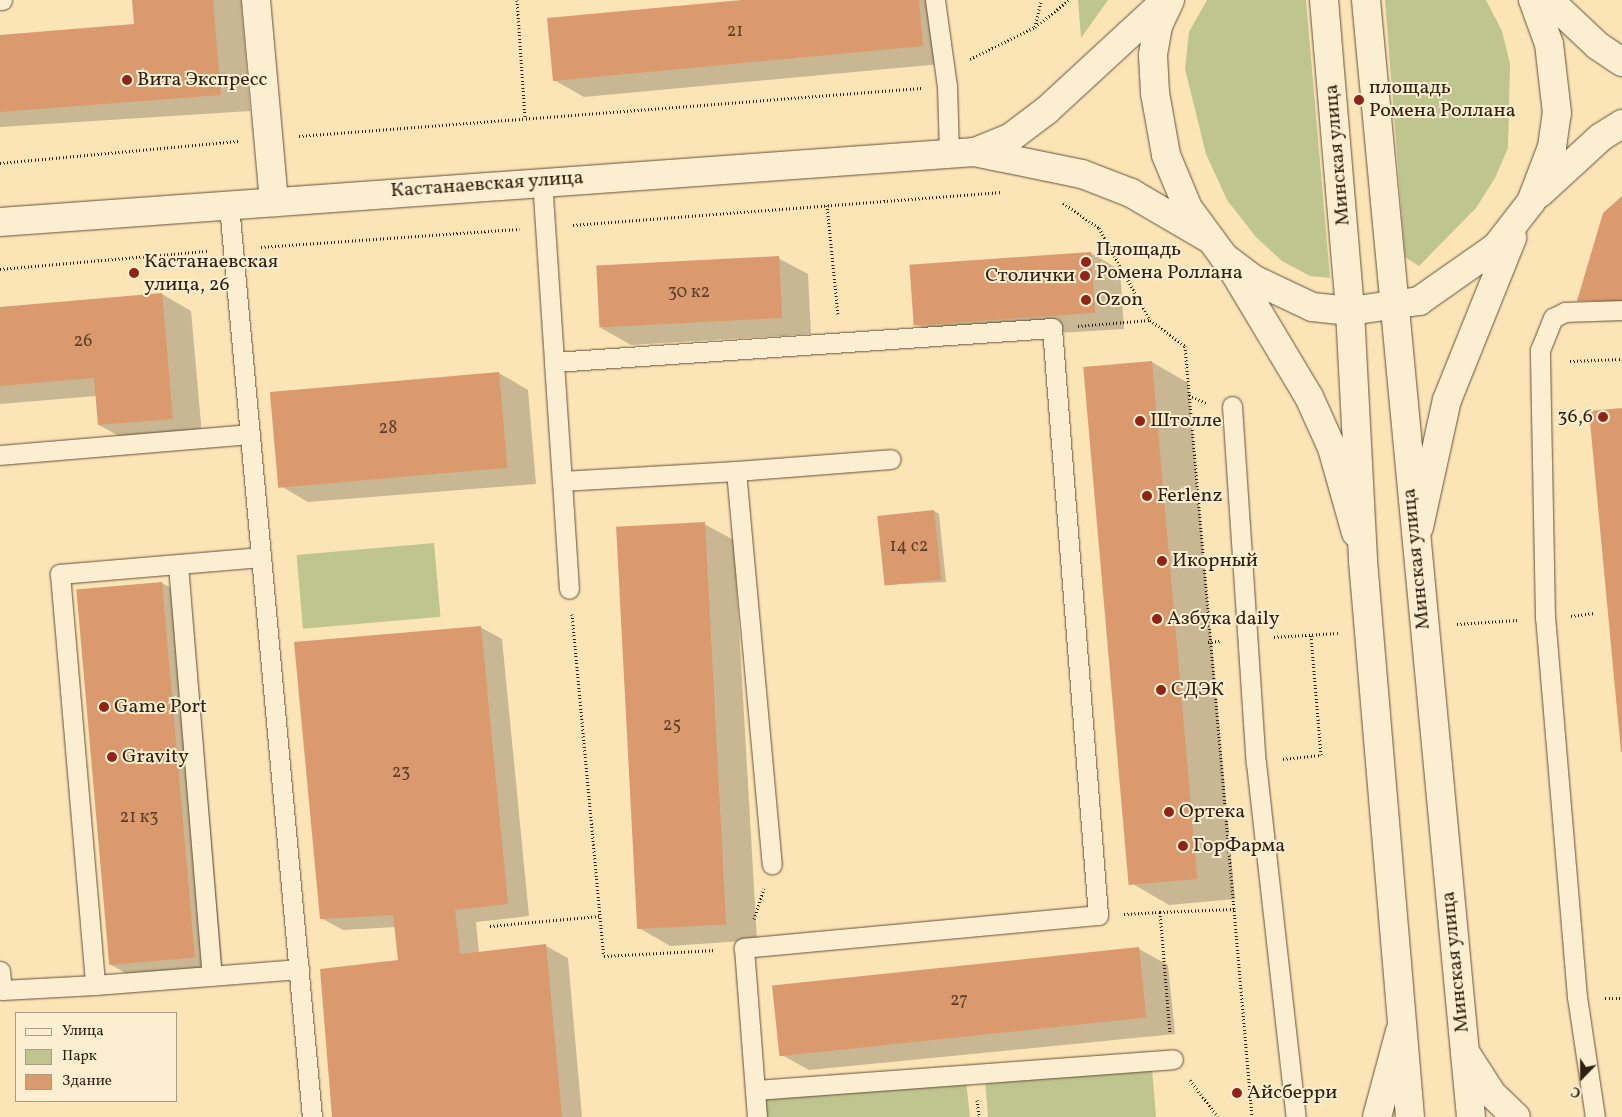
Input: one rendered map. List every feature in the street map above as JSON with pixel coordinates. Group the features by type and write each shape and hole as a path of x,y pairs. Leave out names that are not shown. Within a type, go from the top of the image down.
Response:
{"street":[{"path":"256,0 274,202"},
{"name":"Кастанаевская улица","path":"962,154 1010,138 1047,110 1168,0"},
{"name":"Кастанаевская улица","path":"1168,0 1158,26 1153,55 1159,121 1188,208 1216,247"},
{"name":"Минская улица","path":"1324,0 1350,311 1363,561 1410,1117"},
{"name":"Минская улица","path":"1366,0 1415,547 1471,1117"},
{"name":"Кастанаевская улица","path":"1525,212 1552,148 1557,113 1549,44 1532,0"},
{"path":"1549,0 1598,46 1622,62"},
{"name":"Кастанаевская улица","path":"0,222 542,180 962,154 1082,174 1131,193 1216,247 1278,294 1312,307 1350,311 1393,308 1419,300 1475,266 1587,149 1622,124"},
{"path":"1415,547 1447,400 1525,212"},
{"path":"1216,247 1313,405 1332,448 1363,561"},
{"path":"1377,1117 1402,1020"},
{"path":"1465,1052 1492,1094 1516,1117"}],"lane":[{"path":"935,0 947,86 962,154"},
{"path":"542,180 569,589"},
{"path":"229,205 312,1117"},
{"path":"1595,1117 1577,997 1545,618 1540,350 1553,318 1565,312 1622,310"},
{"path":"554,362 1052,328 1098,916 744,948 757,1117"},
{"path":"1232,406 1256,763 1296,1117"},
{"path":"0,455 250,434"},
{"path":"562,481 736,471 891,459"},
{"path":"736,471 772,864"},
{"path":"95,985 60,574 261,557"},
{"path":"178,565 212,976"},
{"path":"0,971 2,990 95,985 299,969"},
{"path":"755,1090 1173,1058"}],"path":[{"path":"517,0 525,117"},
{"path":"1035,27 1041,0"},
{"path":"0,163 268,138 525,117 947,86 974,56 1035,27 1069,0"},
{"path":"0,269 234,248 545,227 1005,192"},
{"path":"1060,202 1099,228 1150,320 1185,346 1220,767 1252,1117"},
{"path":"827,206 841,343"},
{"path":"1052,328 1150,320"},
{"path":"1570,361 1622,359"},
{"path":"569,589 604,956 744,948 772,864"},
{"path":"1220,767 1321,755 1311,635"},
{"path":"1098,916 1234,909"},
{"path":"1160,912 1173,1058 1218,1117"},
{"path":"490,926 600,916"}],"green space":[{"path":"1078,0 1108,0 1081,38"},
{"path":"1207,0 1306,0 1330,278 1310,276 1282,261 1256,237 1227,200 1206,154 1185,69 1189,32"},
{"path":"1385,0 1486,0 1502,31 1510,64 1508,148 1495,178 1476,208 1419,266 1405,257"},
{"path":"434,543 440,617 303,629 297,555"},
{"path":"1152,1068 1156,1117 988,1117 985,1081"},
{"path":"966,1081 970,1117 765,1117 763,1099"}],"building":[{"path":"132,0 213,0 221,95 0,112 0,35 134,24"},
{"path":"742,0 919,0 923,46 553,81 547,18"},
{"path":"1622,196 1622,302 1577,301 1603,213"},
{"path":"1091,252 1095,313 914,326 909,265"},
{"path":"779,256 782,318 599,327 596,266"},
{"path":"162,293 173,419 98,425 94,378 0,386 0,307"},
{"path":"1152,361 1197,879 1129,885 1083,367"},
{"path":"499,372 507,468 278,488 270,392"},
{"path":"1622,408 1622,752 1621,752 1589,411"},
{"path":"934,510 941,580 885,586 877,516"},
{"path":"705,522 726,924 637,929 616,527"},
{"path":"162,582 195,958 109,965 76,589"},
{"path":"481,626 508,904 455,910 460,954 546,944 562,1117 332,1117 320,969 398,960 393,915 320,919 294,642"},
{"path":"1139,947 1146,1018 779,1056 772,986"}],"place":[{"name":"Вита Экспресс","path":"127,80"},
{"name":"площадь Ромена Роллана","path":"1359,100"},
{"name":"Площадь Ромена Роллана","path":"1086,262"},
{"name":"Кастанаевская улица, 26","path":"134,273"},
{"name":"Столички","path":"1085,276"},
{"name":"Ozon","path":"1086,300"},
{"name":"36,6","path":"1603,417"},
{"name":"Штолле","path":"1140,421"},
{"name":"Ferlenz","path":"1147,496"},
{"name":"Икорный","path":"1162,561"},
{"name":"Азбука daily","path":"1157,619"},
{"name":"СДЭК","path":"1161,690"},
{"name":"Game Port","path":"104,707"},
{"name":"Gravity","path":"112,757"},
{"name":"Ортека","path":"1169,812"},
{"name":"ГорФарма","path":"1183,846"},
{"name":"Айсберри","path":"1237,1093"}]}
